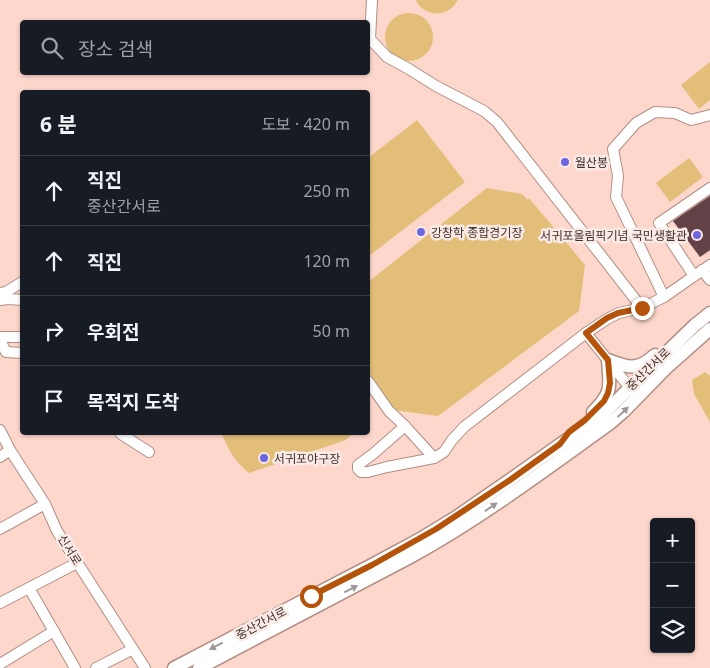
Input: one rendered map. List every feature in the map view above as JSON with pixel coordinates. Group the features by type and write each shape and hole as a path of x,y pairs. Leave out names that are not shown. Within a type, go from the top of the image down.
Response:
{"main road":[{"name":"중산간서로","path":"199,668 378,575 442,539 509,495 609,424 633,392 695,325 710,313"},
{"path":"560,444 569,432 585,420 604,401 610,383 608,360 630,368 639,366 651,359 680,334 695,325"},
{"name":"중산간서로","path":"174,668 422,538 487,496 602,415 666,368 710,329"}],"street":[{"path":"372,0 370,39 387,57 436,86 484,111 496,122 642,308"},
{"path":"664,297 616,197 618,176 613,149 636,123 655,112 675,113 691,120 710,114"},
{"path":"710,188 659,223 710,280"},
{"path":"404,426 358,465 358,469 361,472 434,458 444,452 464,427 607,318 618,313 642,308 664,297 702,271"},
{"path":"0,294 20,283"},
{"path":"0,300 20,300"},
{"path":"586,333 633,392"},
{"path":"20,337 0,338 6,352 20,353"},
{"path":"370,384 389,410 434,458"},
{"name":"신서로","path":"0,430 10,450 45,504 57,531 145,668"},
{"path":"123,435 149,452"},
{"path":"0,457 10,450"},
{"path":"0,529 45,504"},
{"path":"0,603 77,563"},
{"path":"29,588 75,668"},
{"path":"0,664 54,631"},
{"path":"96,668 133,649"}],"shaded area":[{"path":"416,0 458,0 449,10 443,13 433,13 421,7"},
{"path":"404,13 414,13 423,17 429,23 432,28 432,46 423,57 414,61 404,61 395,57 389,51 385,42 385,32 389,23 395,17"},
{"path":"710,62 710,100 699,109 681,85"},
{"path":"417,120 465,182 370,255 370,156"},
{"path":"689,158 703,177 670,202 656,183"},
{"path":"487,188 522,194 528,200 529,198 585,265 579,311 438,416 393,410 370,379 370,280"},
{"path":"705,372 710,376 710,422 694,394 692,380"},
{"name":"서귀포야구장","path":"222,435 351,435 346,440 249,473 239,464"}],"building":[{"name":"서귀포올림픽기념 국민생활관","path":"710,196 710,250 700,257 673,221"}],"place":[{"name":"월산봉","path":"565,162"},
{"name":"강창학 종합경기장","path":"421,232"},
{"name":"서귀포올림픽기념 국민생활관","path":"697,235"},
{"name":"서귀포야구장","path":"264,458"}],"route":[{"path":"311,596 422,538 510,480 560,444 569,432 585,420 604,401 608,393 610,383 608,360 586,333 607,318 618,313 642,308"}]}
